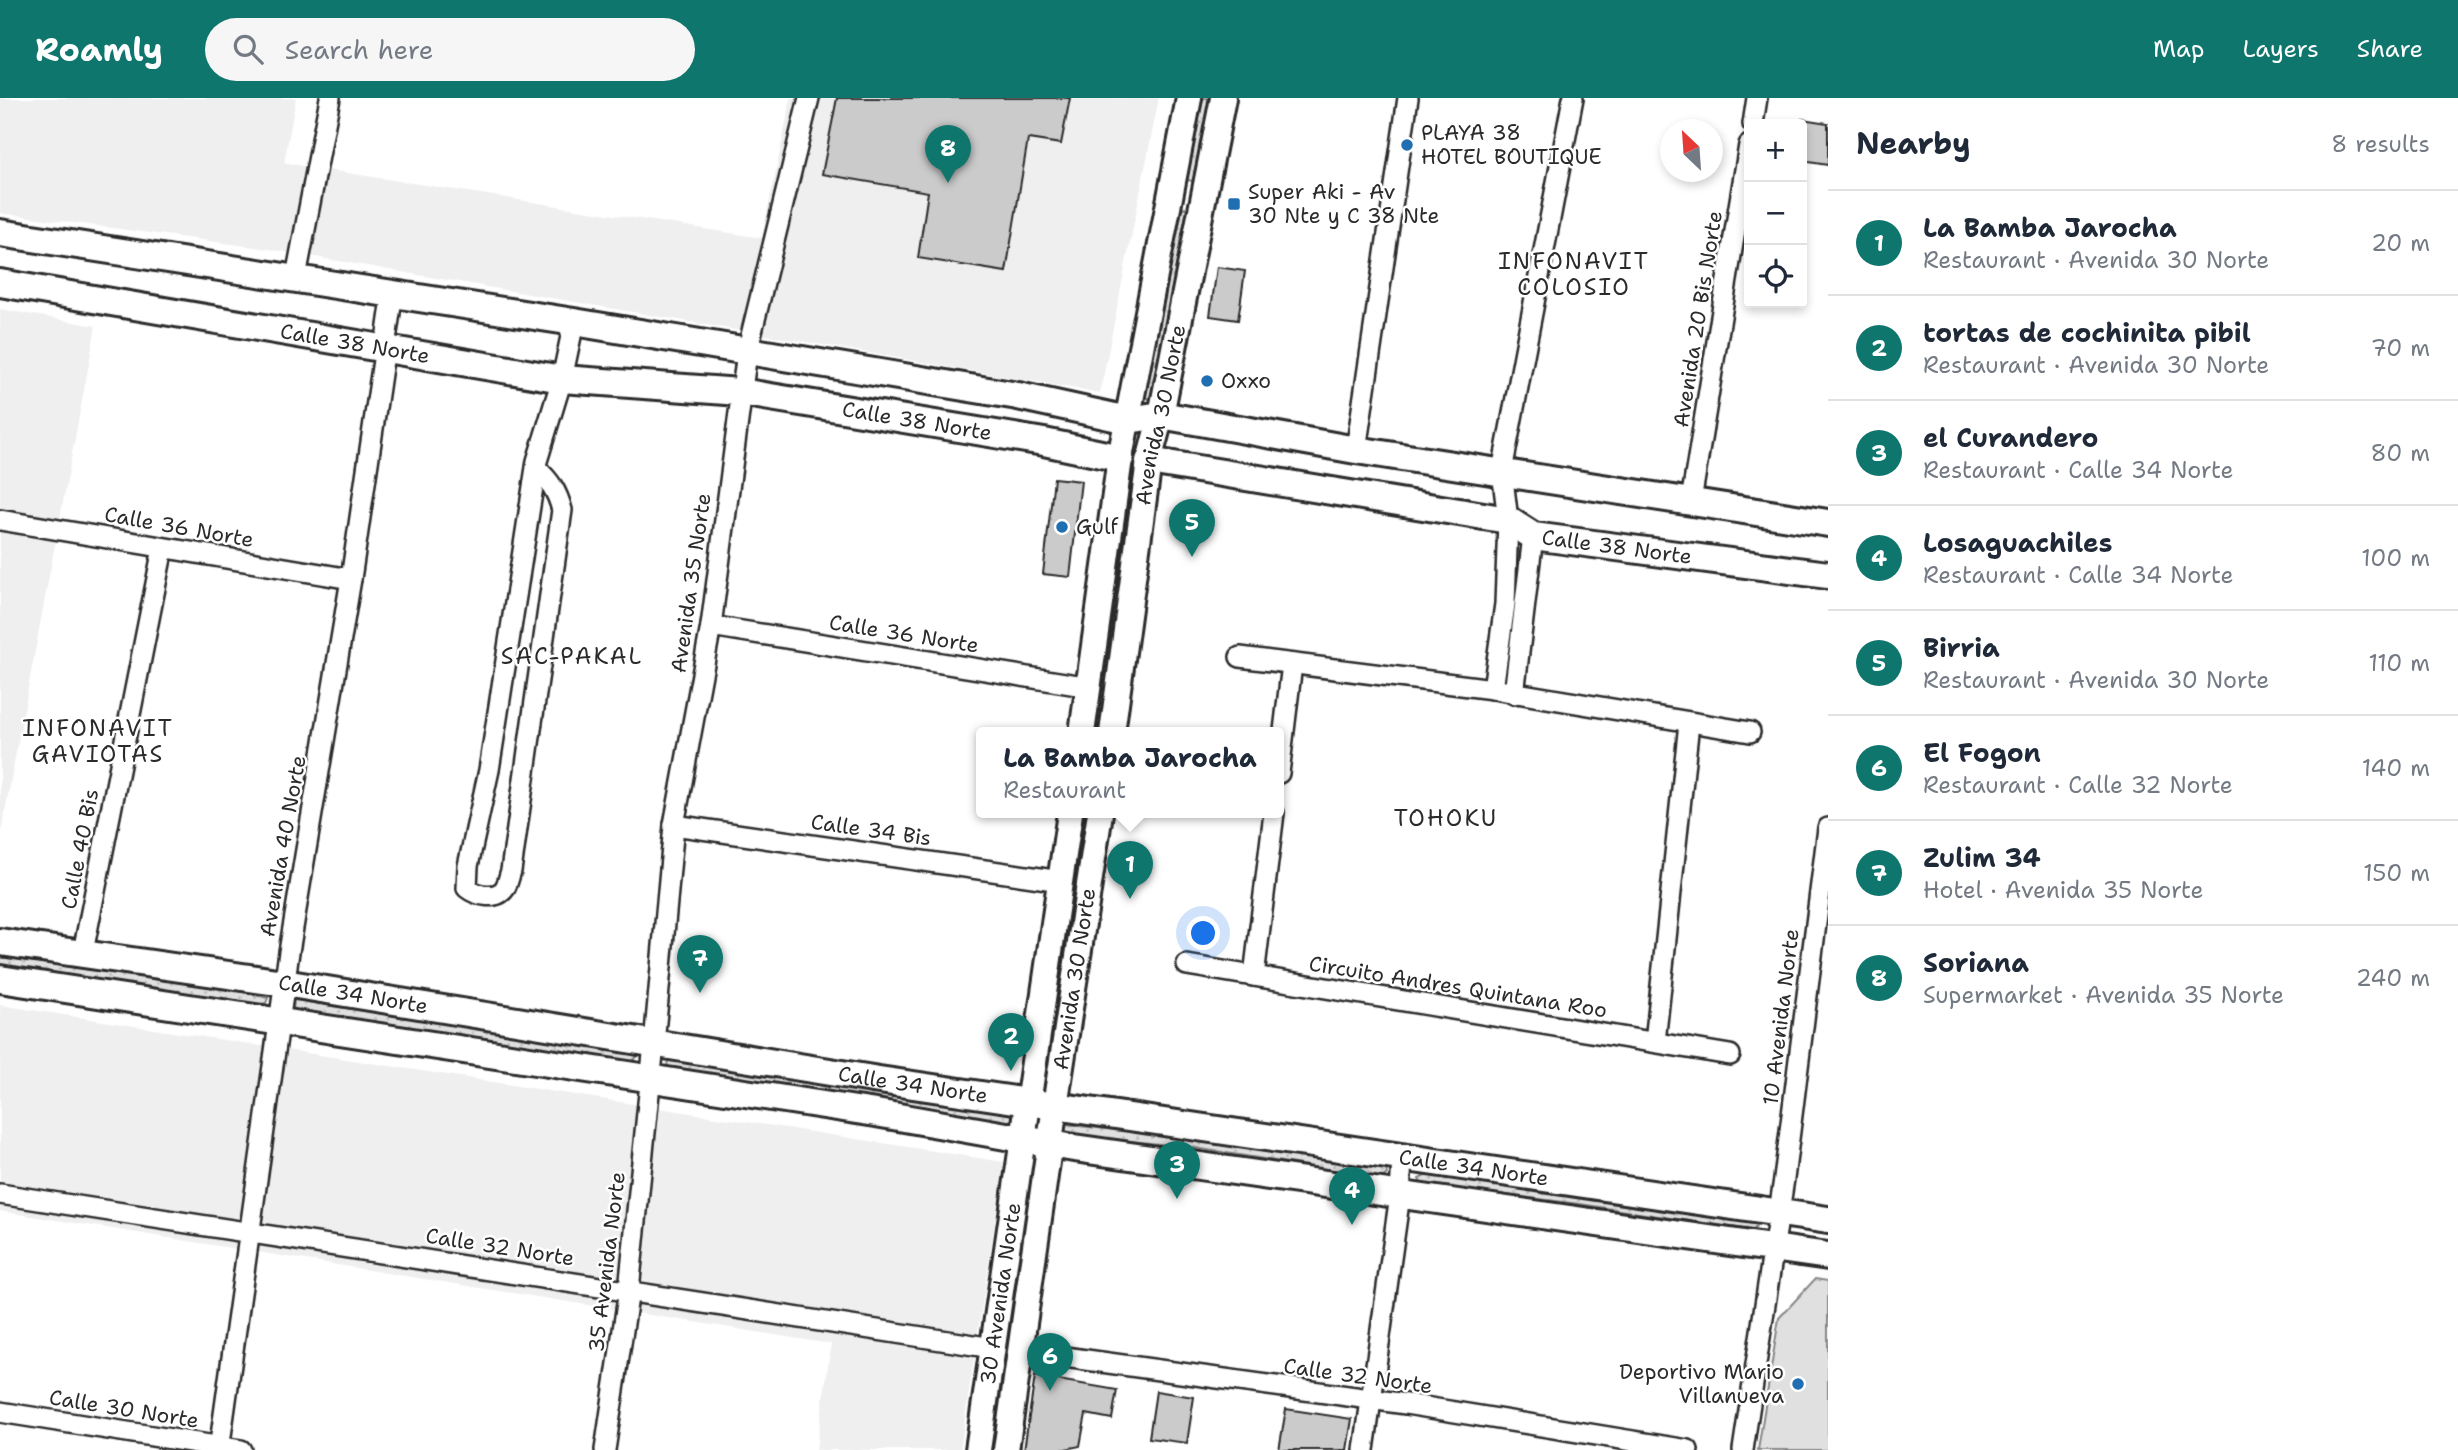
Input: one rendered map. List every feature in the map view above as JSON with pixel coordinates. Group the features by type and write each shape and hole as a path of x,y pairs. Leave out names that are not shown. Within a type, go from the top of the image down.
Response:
{"main road":[{"name":"Calle 38 Norte","path":"0,233 574,322 1018,396 1128,420 1161,415 1356,450 1828,523"},
{"name":"Calle 38 Norte","path":"0,283 562,379 740,392 1044,442 1120,458"},
{"name":"Calle 38 Norte","path":"1149,461 1508,520 1533,536 1828,575"},
{"name":"Calle 34 Norte","path":"0,942 284,984 654,1045 1028,1102 1828,1220"},
{"name":"Calle 34 Norte","path":"0,979 876,1113 1050,1144 1828,1256"}],"street":[{"path":"296,277 330,98"},
{"name":"Avenida 35 Norte","path":"650,1079 674,825 711,626 740,392 747,352 809,98"},
{"name":"Avenida 30 Norte","path":"1083,727 1120,458 1188,98"},
{"name":"Avenida 30 Norte","path":"1113,727 1149,461 1161,415 1223,98"},
{"path":"1356,450 1408,98"},
{"path":"1493,689 1505,604 1508,520 1502,471 1573,98"},
{"path":"1754,119 1757,98"},
{"name":"Avenida 20 Bis Norte","path":"1691,500 1744,176"},
{"name":"Avenida 40 Norte","path":"219,1448 284,984 351,579 393,292"},
{"path":"536,468 550,481 562,510 511,871 504,890 497,895 488,896 471,891 466,883 489,770 536,468 562,379 574,322"},
{"name":"Calle 38 Norte","path":"1120,458 1149,461"},
{"name":"Calle 36 Norte","path":"0,520 351,579"},
{"path":"1514,694 1533,536"},
{"name":"Calle 40 Bis","path":"83,953 163,548"},
{"name":"Calle 36 Norte","path":"711,626 1090,687"},
{"path":"1240,657 1493,689 1750,732"},
{"path":"1284,731 1292,664"},
{"path":"1655,1042 1689,723"},
{"name":"Avenida 30 Norte","path":"1022,1139 1069,818"},
{"name":"Avenida 30 Norte","path":"1050,1144 1099,818"},
{"path":"1254,976 1273,818"},
{"name":"Calle 34 Bis","path":"674,825 1061,881"},
{"name":"10 Avenida Norte","path":"1743,1450 1778,1212 1828,828"},
{"name":"Circuito Andres Quintana Roo","path":"1187,965 1730,1055"},
{"name":"35 Avenida Norte","path":"605,1450 629,1290 650,1079"},
{"name":"30 Avenida Norte","path":"978,1450 1022,1139"},
{"name":"30 Avenida Norte","path":"1021,1351 1050,1144"},
{"path":"1364,1450 1400,1195 1402,1158"},
{"name":"Calle 32 Norte","path":"0,1194 993,1348"},
{"path":"1006,1450 1021,1351"},
{"name":"Calle 32 Norte","path":"1021,1351 1406,1404 1688,1450"},
{"name":"Calle 30 Norte","path":"0,1412 241,1450"}],"shaded area":[{"path":"0,98 296,98 284,163 762,238 791,98 1159,98 1100,393 269,249 0,213"},
{"path":"1203,98 1210,98 1193,181 1187,180"},
{"path":"1185,207 1187,211 1151,399 1145,398 1182,209"},
{"path":"0,309 96,326 0,838"},
{"path":"1132,477 1136,482 1100,727 1094,727"},
{"path":"1081,818 1087,818 1047,1090 1043,1090"},
{"path":"0,957 239,991 268,998 266,1003 260,1004 0,966"},
{"path":"294,1000 629,1051 637,1057 631,1062 293,1010"},
{"path":"0,1005 1004,1162 960,1450 816,1450 831,1344 0,1211"},
{"path":"677,1060 1011,1113 1013,1118 1008,1122 981,1118 672,1069 667,1066 668,1061"},
{"path":"1061,1124 1198,1139 1386,1169 1387,1174 1382,1178 1195,1148 1059,1133"},
{"path":"1035,1159 1037,1163 995,1450 990,1450 1031,1167"},
{"path":"1427,1175 1754,1222 1757,1226 1749,1230 1580,1204 1422,1185 1419,1179"},
{"name":"Deportivo Mario Villanueva","path":"1815,1279 1828,1281 1828,1450 1758,1450 1779,1318"}],"building":[{"path":"837,98 1070,98 1061,144 1028,139 1006,272 918,258 928,192 822,174"},
{"path":"1807,120 1828,123 1828,165 1807,162"},
{"name":"Oxxo","path":"1217,267 1245,271 1238,320 1210,316"},
{"name":"Gulf","path":"1054,478 1081,481 1070,577 1043,574"},
{"path":"1035,1376 1117,1390 1112,1419 1086,1414 1080,1446 1061,1450 1024,1450"},
{"path":"1156,1391 1194,1397 1187,1443 1149,1438"},
{"path":"1286,1409 1352,1419 1347,1450 1279,1450"}],"place":[{"name":"PLAYA 38 HOTEL BOUTIQUE","path":"1407,145"},
{"name":"Soriana","path":"948,183"},
{"name":"Super Aki - Av 30 Nte y C 38 Nte","path":"1234,204"},
{"name":"Oxxo","path":"1207,381"},
{"name":"Gulf","path":"1062,527"},
{"name":"Birria","path":"1192,557"},
{"name":"La Bamba Jarocha","path":"1130,899"},
{"name":"Zulim 34","path":"700,993"},
{"name":"tortas de cochinita pibil","path":"1011,1071"},
{"name":"el Curandero","path":"1177,1199"},
{"name":"Losaguachiles","path":"1352,1225"},
{"name":"Deportivo Mario Villanueva","path":"1798,1384"},
{"name":"El Fogon","path":"1050,1391"}],"district":[{"name":"INFONAVIT COLOSIO","path":"1574,274"},
{"name":"SAC-PAKAL","path":"572,656"},
{"name":"INFONAVIT GAVIOTAS","path":"98,741"},
{"name":"TOHOKU","path":"1446,818"}]}
